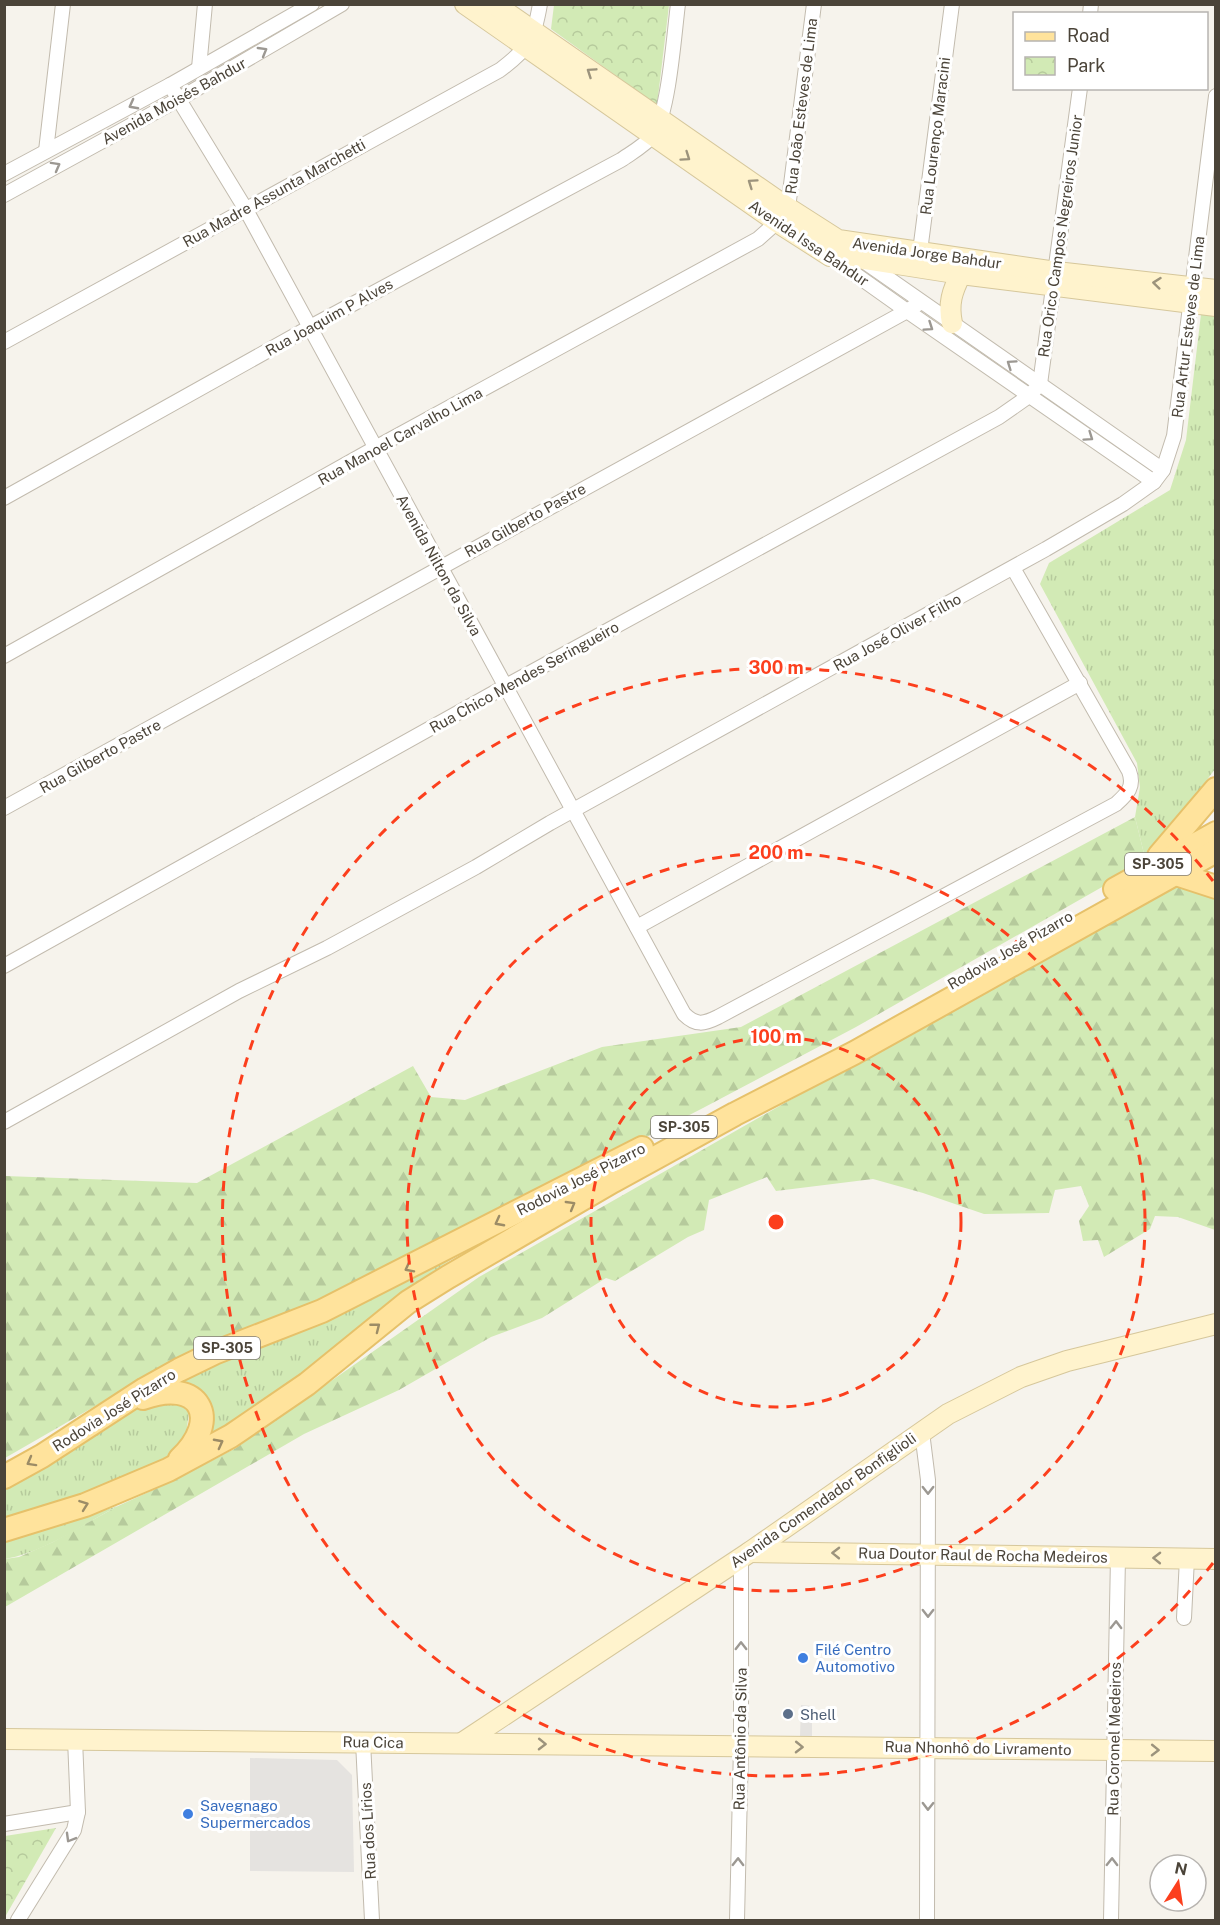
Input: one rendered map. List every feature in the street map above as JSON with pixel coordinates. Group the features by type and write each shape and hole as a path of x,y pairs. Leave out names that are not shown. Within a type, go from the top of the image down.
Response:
{"main road":[{"path":"1146,871 1215,789"},
{"name":"Rodovia José Pizarro","path":"4,1477 42,1456 144,1389 196,1361 322,1311 762,1088 1215,833"},
{"name":"Rodovia José Pizarro","path":"4,1530 85,1505 168,1470 231,1436 307,1384 408,1302 438,1283 613,1181 735,1114 854,1053 1215,850"},
{"path":"1173,873 1215,887"},
{"path":"115,1407 155,1393 168,1391 188,1395 197,1403 201,1413 198,1437 191,1448 168,1470"}],"street":[{"path":"46,151 63,4"},
{"path":"199,68 205,4"},
{"name":"Avenida Moisés Bahdur","path":"4,174 170,86 312,4"},
{"name":"Avenida Moisés Bahdur","path":"4,195 179,99 342,4"},
{"path":"465,4 531,40 540,4"},
{"name":"Avenida Jorge Bahdur","path":"494,4 531,40 834,248 1192,295 1215,306"},
{"path":"657,127 666,94 678,4"},
{"name":"Rua João Esteves de Lima","path":"783,215 814,4"},
{"name":"Rua Lourenço Maracini","path":"919,260 952,4"},
{"name":"Rua Madre Assunta Marchetti","path":"4,342 500,70 531,40"},
{"name":"Avenida Nilton da Silva","path":"170,86 245,208 684,1014 690,1020 700,1024 718,1017 1116,804 1128,794 1132,783 1129,771 1080,683"},
{"name":"Rua Orico Campos Negreiros Junior","path":"1040,384 1080,90"},
{"name":"Rua Artur Esteves de Lima","path":"1154,482 1163,470 1174,436 1215,96"},
{"name":"Rua Joaquim P Alves","path":"4,498 310,327 621,160 657,127"},
{"name":"Rua Manoel Carvalho Lima","path":"4,656 375,448 758,239 783,215"},
{"name":"Avenida Issa Bahdur","path":"834,248 859,258 1163,470"},
{"name":"Avenida Issa Bahdur","path":"834,248 907,311 1154,482"},
{"name":"Avenida Jorge Bahdur","path":"859,258 919,260 961,274 1054,278"},
{"path":"952,323 950,304 961,274"},
{"name":"Avenida Jorge Bahdur","path":"1192,295 1215,290"},
{"name":"Rua Gilberto Pastre","path":"4,808 171,718 921,302"},
{"name":"Rua Chico Mendes Seringueiro","path":"4,966 506,686 1014,408 1040,384"},
{"name":"Rua José Oliver Filho","path":"4,1122 239,991 327,948 476,867 1013,568 1123,504 1154,482"},
{"path":"638,927 1080,683 1013,568"},
{"name":"Avenida Comendador Bonfiglioli","path":"461,1743 745,1555 948,1414 1021,1377 1068,1361 1215,1324"},
{"path":"922,1432 928,1480 927,1920"},
{"name":"Rua Doutor Raul de Rocha Medeiros","path":"745,1555 1215,1559"},
{"name":"Rua Antônio da Silva","path":"737,1920 745,1555"},
{"name":"Rua Coronel Medeiros","path":"1111,1920 1118,1557"},
{"path":"1184,1618 1187,1558"},
{"path":"484,1743 481,1738 484,1734 509,1717 520,1705"},
{"name":"Rua Cica","path":"4,1739 741,1746"},
{"path":"18,1920 74,1830 78,1812 75,1739"},
{"name":"Rua dos Lírios","path":"363,1742 372,1920"},
{"name":"Rua Nhonhô do Livramento","path":"741,1746 1215,1751"},
{"path":"4,1824 78,1812"}],"green space":[{"path":"554,5 669,5 657,105 551,29"},
{"path":"1201,314 1215,316 1215,769 1146,862 1135,817 1140,787 1137,763 1040,584 1049,563 1170,490 1186,440"},
{"path":"1135,817 1146,862 856,1027 388,1270 177,1359 5,1458 5,1176 197,1183 413,1066 431,1097 465,1100 602,1047 741,1027"},
{"path":"1175,881 1215,895 1215,1230 1178,1217 1155,1216 1150,1229 1104,1257 1098,1240 1083,1241 1079,1221 1089,1206 1081,1186 1055,1190 1049,1213 984,1214 873,1179 776,1191 767,1177 709,1200 704,1230 688,1237 615,1281 606,1278 542,1318 491,1337 399,1390 304,1434 5,1607 5,1559 19,1557 53,1542 118,1506 173,1481 236,1448 479,1277"},
{"path":"459,1252 400,1294 303,1375 208,1439 213,1419 208,1400 196,1388 175,1380"},
{"path":"162,1403 180,1404 189,1413 186,1434 171,1454 76,1499 5,1523 5,1490 132,1410"},
{"path":"118,1506 49,1544 5,1559 5,1541"},
{"path":"56,1828 5,1917 5,1836"}],"shaded area":[{"path":"801,1705 812,1706 812,1736 800,1736"},
{"path":"250,1758 337,1760 352,1775 354,1872 250,1871"}],"place":[{"name":"Filé Centro Automotivo","path":"803,1658"},
{"name":"Shell","path":"788,1714"},
{"name":"Savegnago Supermercados","path":"188,1814"}]}
